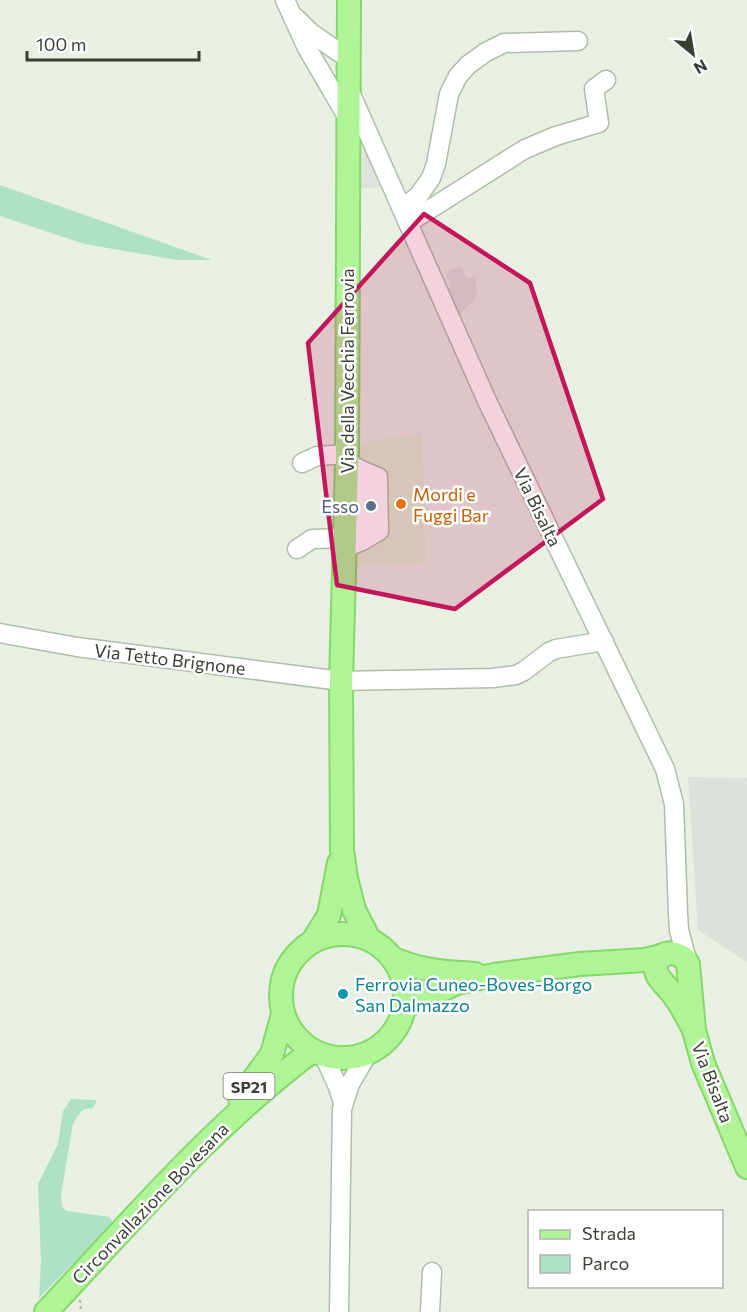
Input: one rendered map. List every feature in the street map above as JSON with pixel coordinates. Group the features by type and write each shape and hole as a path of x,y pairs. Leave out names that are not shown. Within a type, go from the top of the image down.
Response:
{"main road":[{"name":"Via della Vecchia Ferrovia","path":"349,8 346,101 351,542 341,681 342,850 354,910 369,939"},
{"name":"Via della Vecchia Ferrovia","path":"313,941 328,915 342,850"},
{"path":"351,934 369,939 394,959 402,974 405,1006 400,1021 393,1034 382,1045 368,1053 354,1058 339,1059 318,1053 299,1041 289,1029 283,1014 280,993 285,972 296,954 313,941 331,935 351,934"},
{"path":"405,1006 457,983 494,975 580,964 645,960 677,953 685,959 688,969 681,982 676,985 663,982 641,968 619,962"},
{"name":"Via Bisalta","path":"665,954 656,965 656,970 682,1007 694,1030"},
{"path":"394,959 411,967 494,975"},
{"name":"Via Bisalta","path":"688,969 694,1030 703,1063 747,1167"},
{"name":"SP21","path":"200,1149 272,1054 283,1014"},
{"name":"Circonvallazione Bovesana","path":"46,1312 200,1149 283,1072 318,1053"}],"street":[{"path":"288,6 320,39 349,59"},
{"path":"288,6 290,36 315,87 346,101"},
{"name":"Via Bisalta","path":"288,6 313,60 346,101 405,216 502,433 665,769 674,804 679,930 688,969"},
{"path":"320,39 329,39 346,25 349,8"},
{"path":"405,216 430,178 436,164 449,94 458,76 468,65 504,43 578,41"},
{"path":"313,60 330,64 349,59"},
{"path":"405,216 525,149 556,136 599,123 594,89 606,80"},
{"path":"297,549 312,539 351,542 379,531 378,477 351,462 317,456 302,463"},
{"name":"Via Tetto Brignone","path":"0,633 77,647 341,681 493,678 516,675 556,649 604,641"},
{"name":"Via Bisalta","path":"665,954 675,932 678,913"},
{"path":"318,1053 335,1078 342,1103 339,1312"},
{"path":"342,1103 368,1053"},
{"path":"430,1312 432,1272"}],"highlighted area":[{"path":"424,214 530,283 603,499 455,609 337,585 308,343"}],"shaded area":[{"path":"365,123 392,185 360,189"},
{"path":"461,266 467,279 475,276 477,290 475,299 456,319 444,291 451,287 446,273"},
{"path":"422,433 426,563 353,567 355,444"},
{"path":"688,777 747,778 747,962 698,930"}],"green space":[{"path":"0,185 212,260 176,260 85,244 0,216"},
{"path":"71,1099 97,1100 93,1108 82,1110 73,1123 61,1195 62,1207 67,1211 110,1217 113,1223 39,1298 41,1262 38,1184 58,1144 63,1111"}],"place":[{"name":"Mordi e Fuggi Bar","path":"401,504"},
{"name":"Esso","path":"371,506"},
{"name":"Ferrovia Cuneo-Boves-Borgo San Dalmazzo","path":"343,994"}]}
